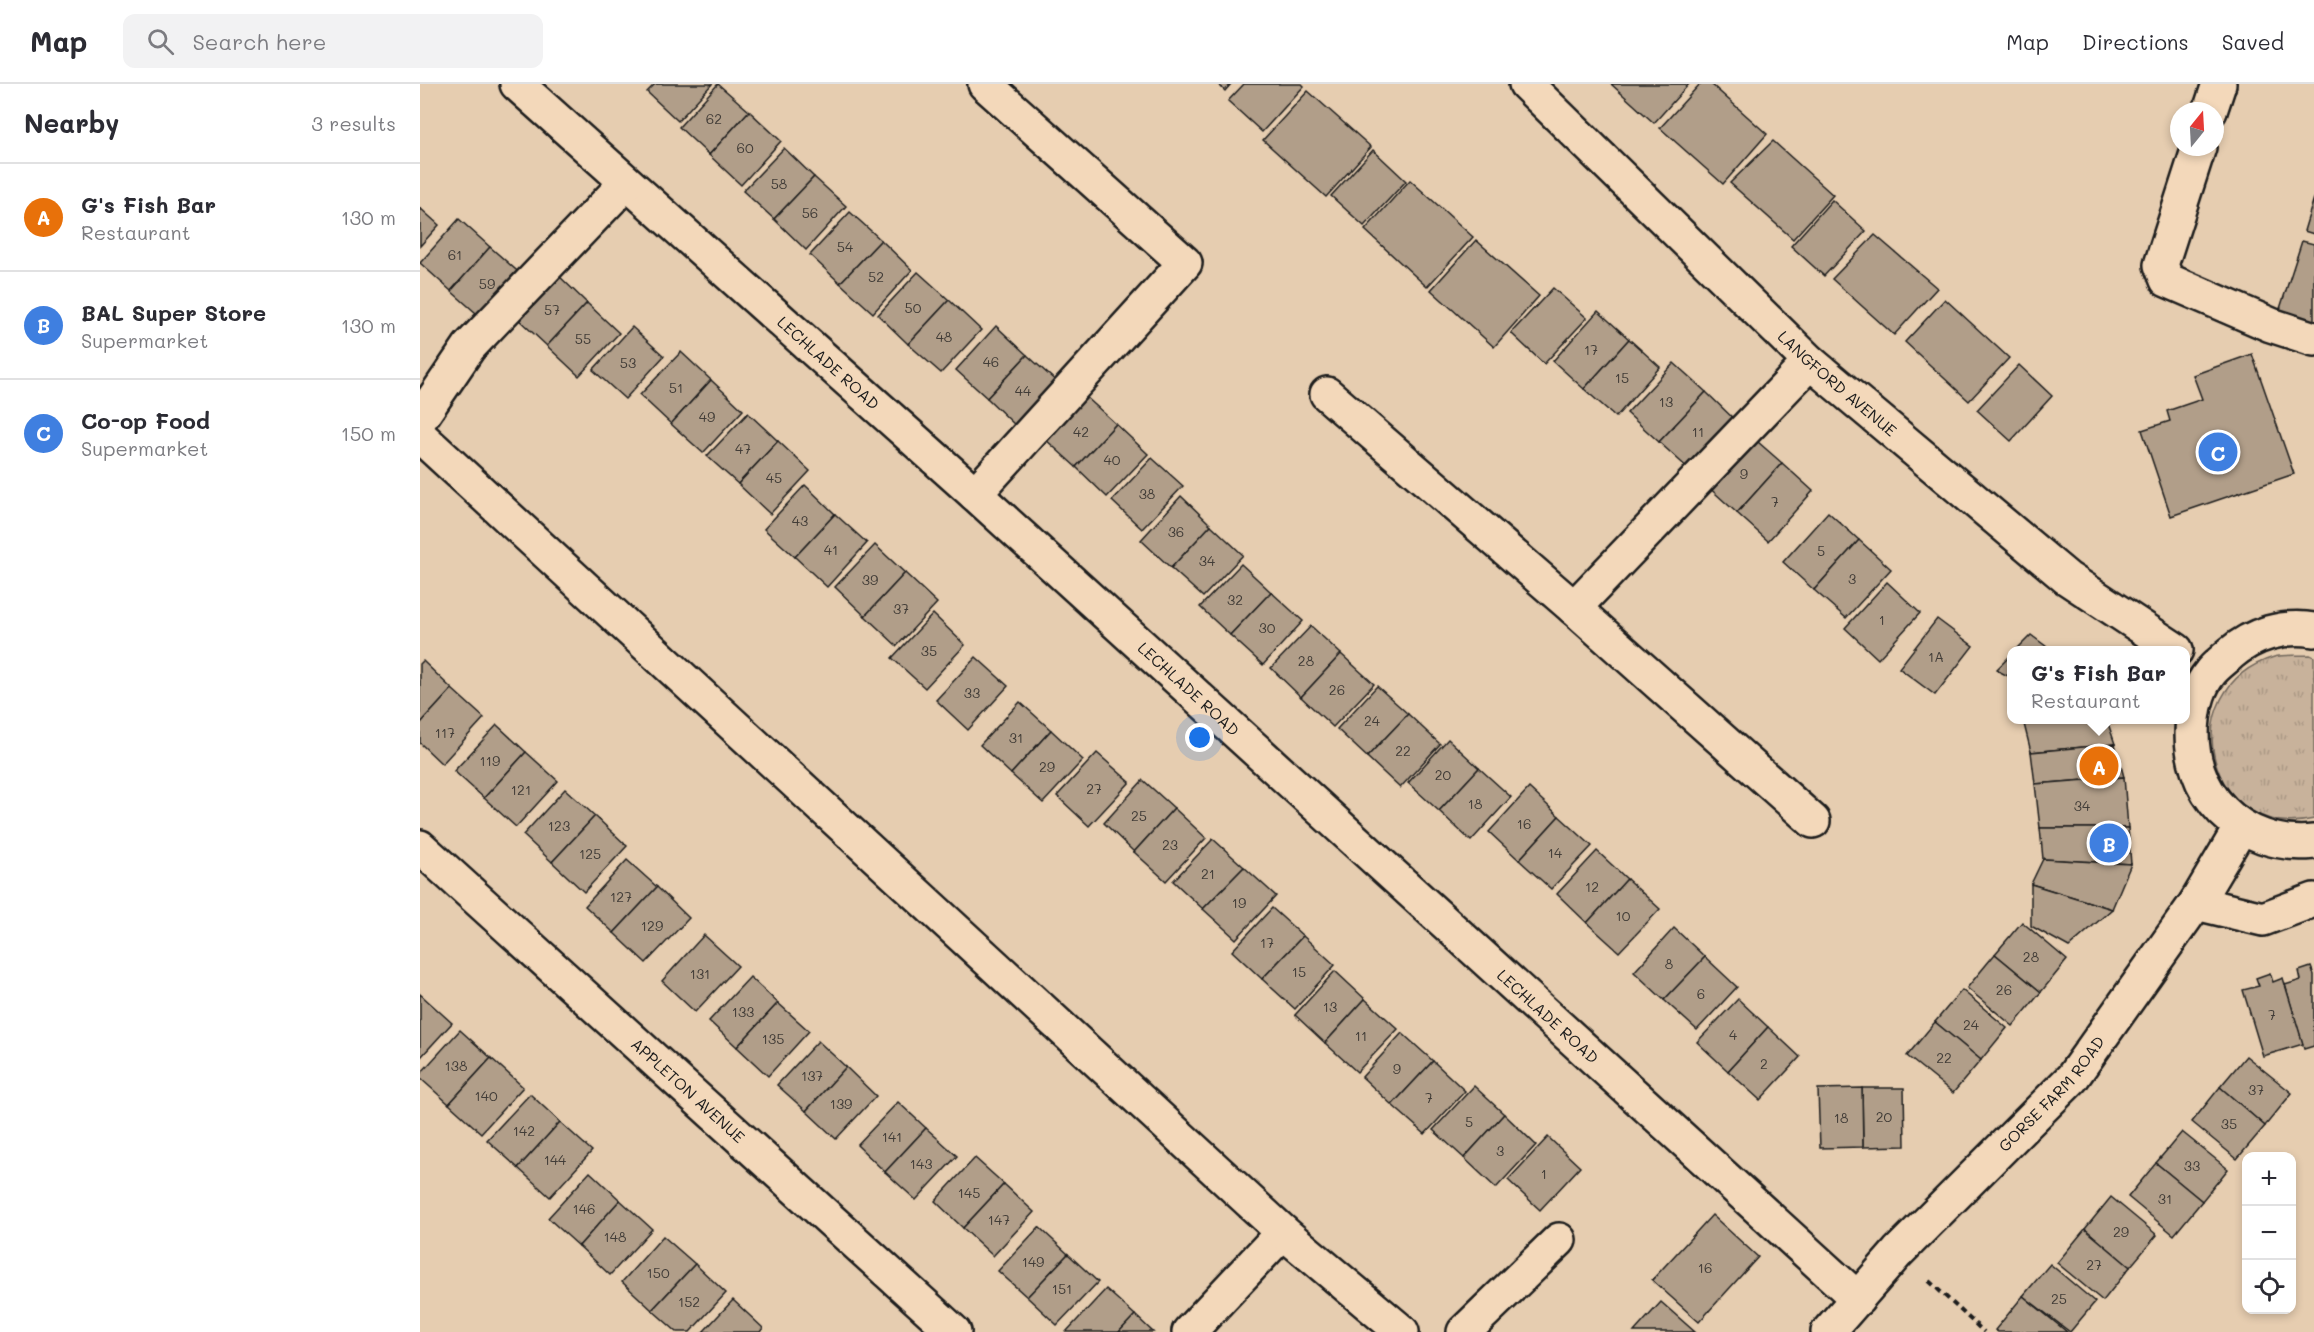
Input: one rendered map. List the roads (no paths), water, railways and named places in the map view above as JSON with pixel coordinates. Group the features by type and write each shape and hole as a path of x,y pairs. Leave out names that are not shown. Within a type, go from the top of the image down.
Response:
{"street":[{"name":"LECHLADE ROAD","path":"517,84 975,494 1858,1299"},
{"path":"975,494 1185,263 985,84"},
{"name":"LANGFORD AVENUE","path":"1526,84 1810,362 2067,578 2168,646"},
{"path":"2213,102 2219,84"},
{"path":"2196,156 2161,265 2163,274 2167,280 2271,326 2314,339"},
{"path":"420,419 469,347 626,183"},
{"path":"1574,608 1810,362"},
{"path":"1327,394 1574,608 1813,821"},
{"path":"420,436 1283,1232 1402,1332"},
{"path":"2314,630 2293,626 2246,640 2198,665 2190,739 2197,774 2215,804 2241,827 2267,839 2296,844 2314,842"},
{"name":"GORSE FARM ROAD","path":"1827,1332 1898,1251 2072,1078 2196,903 2241,827"},
{"name":"APPLETON AVENUE","path":"420,847 954,1332"},
{"path":"2196,903 2263,919 2314,900"},
{"path":"1189,1332 1283,1232"},
{"path":"1464,1332 1559,1240"}],"place":[{"name":"Co-op Food","path":"2218,452"},
{"name":"G's Fish Bar","path":"2099,766"},
{"name":"BAL Super Store","path":"2109,843"}]}
